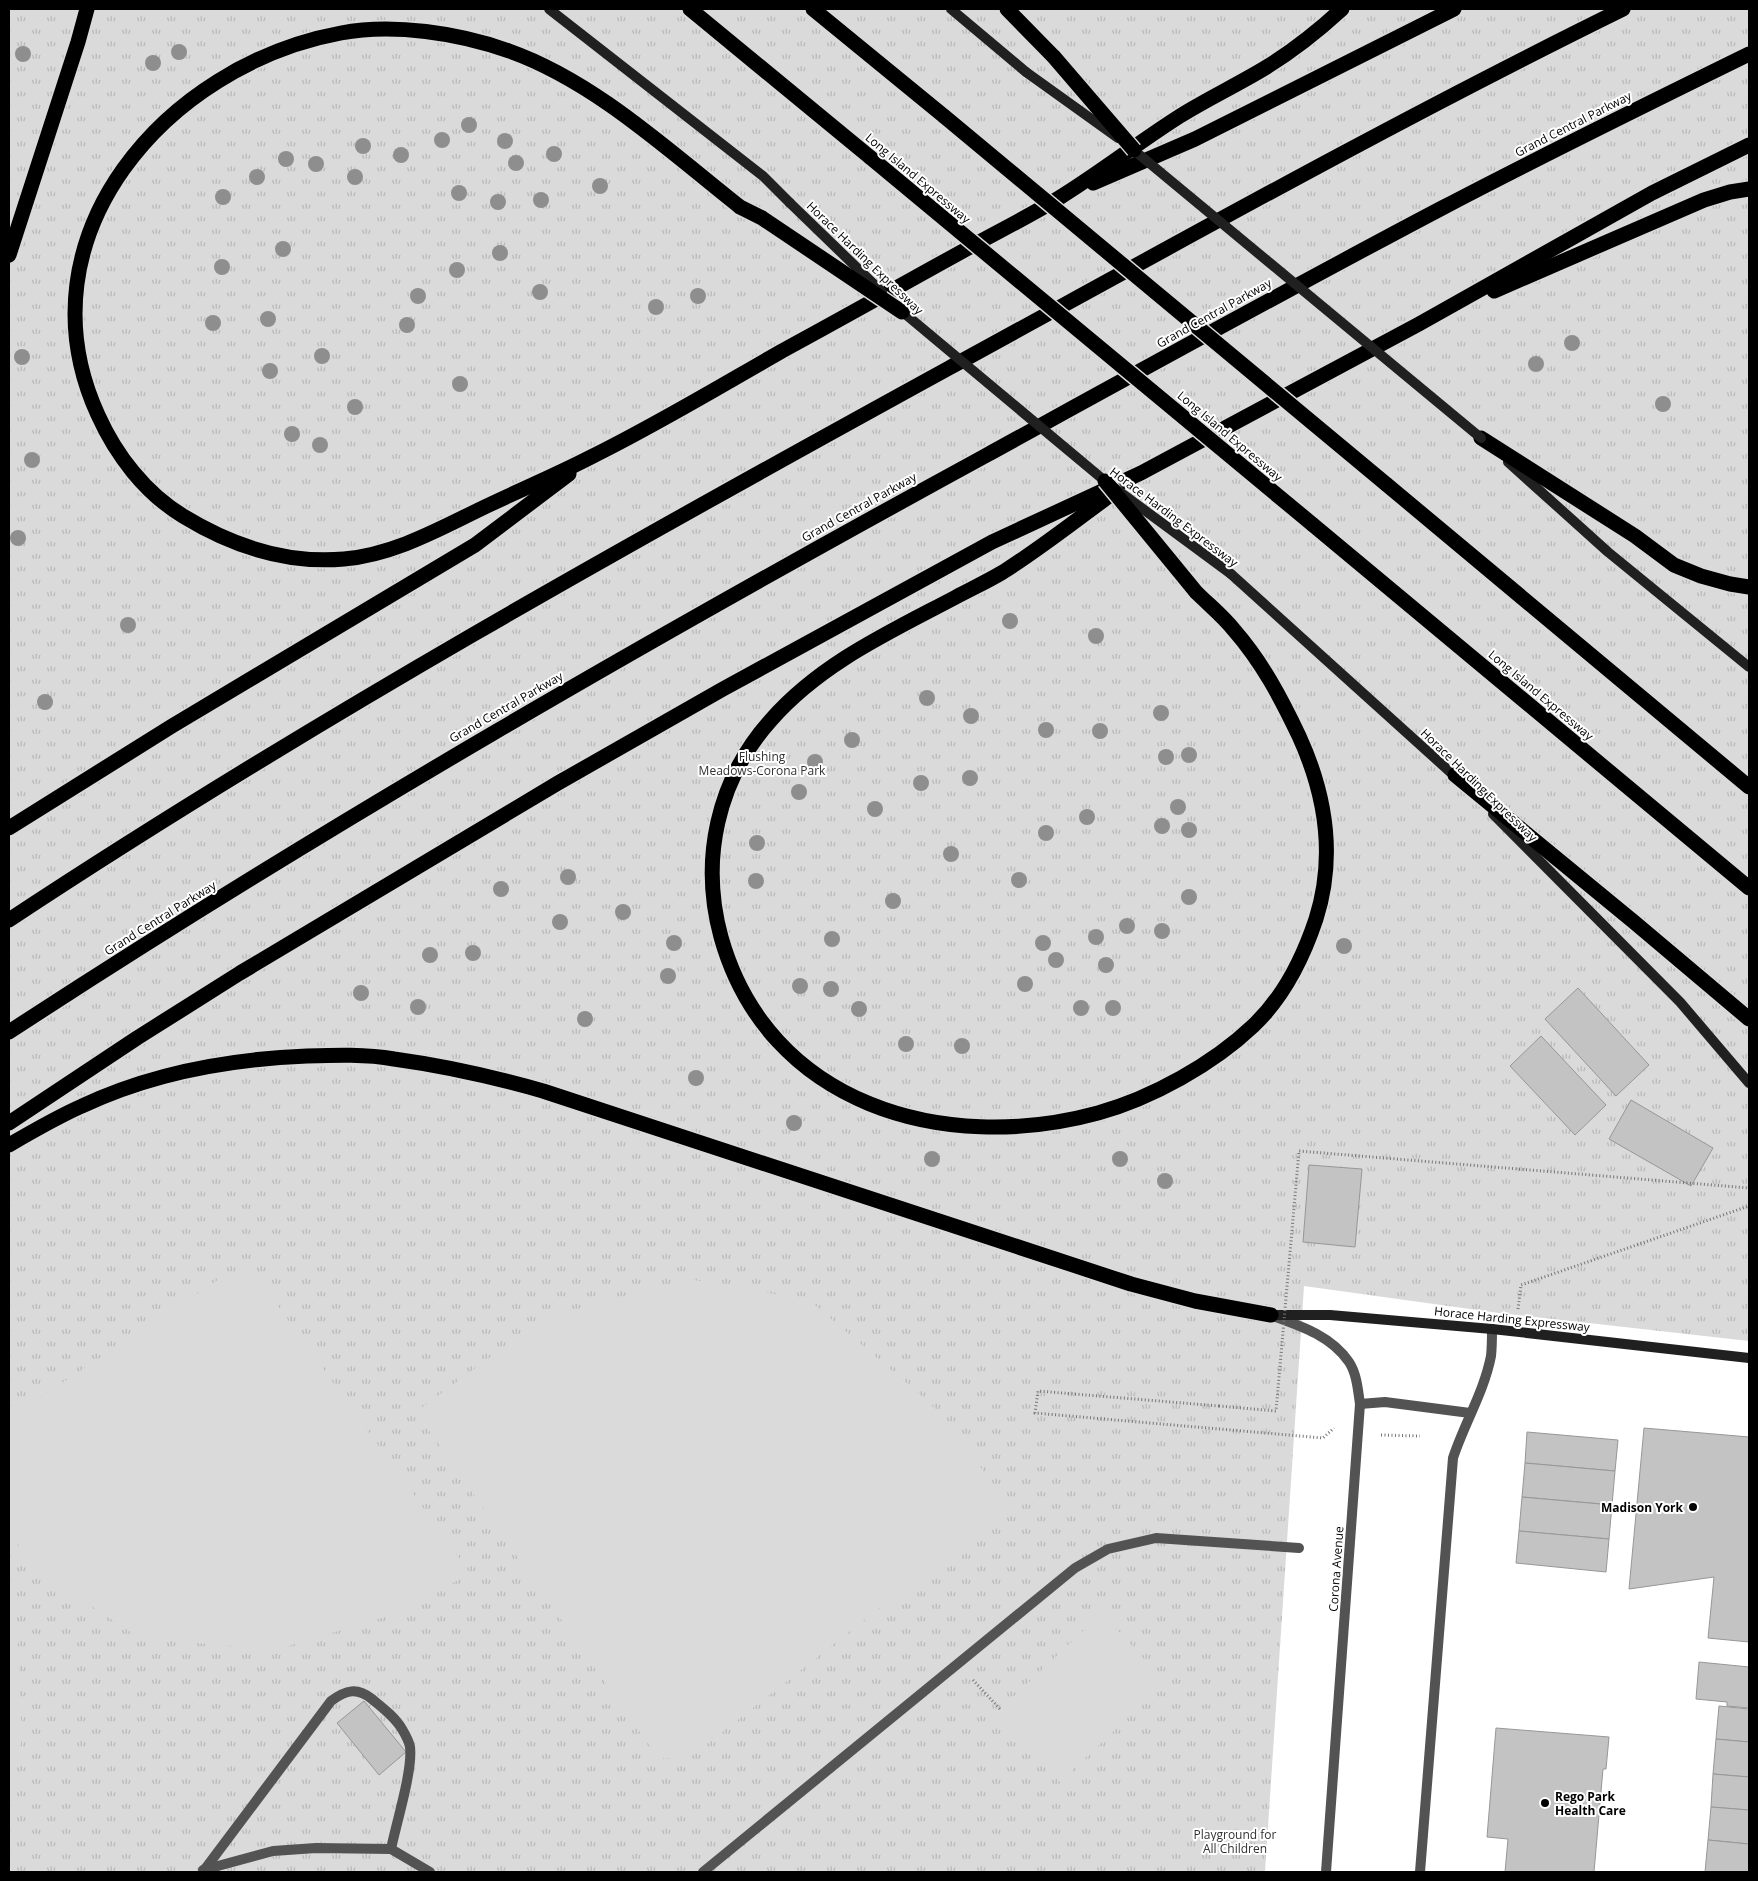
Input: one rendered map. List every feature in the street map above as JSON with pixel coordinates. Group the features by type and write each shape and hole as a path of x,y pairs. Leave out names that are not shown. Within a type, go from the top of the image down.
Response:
{"highway":[{"path":"9,255 87,9"},
{"name":"Long Island Expressway","path":"690,9 1749,888"},
{"path":"812,9 945,117 1749,787"},
{"path":"1007,9 1054,58 1134,150"},
{"path":"902,312 762,218 740,207 614,107 548,68 509,51 474,41 428,32 387,29 345,32 304,42 267,55 198,94 162,124 133,156 110,187 94,220 84,250 76,286 74,322 81,368 104,429 124,461 170,509 203,528 235,543 272,555 308,560 344,559 373,554 402,546 430,534 594,456 1059,198 1182,114 1289,53 1317,32 1342,9"},
{"path":"1059,198 1194,139 1454,9"},
{"path":"9,920 189,805 371,695 676,518 1329,160 1487,77 1623,9"},
{"name":"Grand Central Parkway","path":"9,1032 254,876 549,700 741,590 1246,312 1592,131 1749,54"},
{"path":"9,1123 136,1038 240,973 634,739 992,542 1141,473 1419,324 1652,193 1749,145"},
{"path":"1419,324 1704,200 1730,192 1749,189"},
{"path":"1481,438 1635,536 1674,565 1701,576 1749,587"},
{"path":"9,828 164,731 476,544 594,456"},
{"path":"1105,481 1196,592 1232,626 1253,654 1276,689 1313,766 1322,801 1326,837 1326,870 1320,904 1309,938 1296,969 1278,997 1255,1024 1225,1049 1169,1084 1140,1098 1102,1112 1068,1120 1034,1125 994,1127 953,1124 914,1118 881,1109 850,1096 816,1074 785,1050 762,1022 741,988 726,954 715,916 711,882 718,814 730,781 747,751 767,724 787,702 811,681 868,643 1002,572 1141,473"},
{"path":"1455,775 1627,915 1749,1018"},
{"path":"9,1145 84,1105 121,1090 205,1067 283,1057 348,1056 393,1058 468,1071 542,1091 1131,1284 1195,1301 1272,1315"}],"main road":[{"name":"Horace Harding Expressway","path":"549,9 763,176 902,312 1105,481 1231,574 1455,775 1680,1002 1749,1083"},
{"path":"951,9 1026,72 1134,150 1481,438 1608,552 1749,667"},
{"name":"Horace Harding Expressway","path":"1272,1315 1330,1315 1492,1329 1749,1358"}],"street":[{"name":"Corona Avenue","path":"1272,1315 1303,1327 1333,1345 1350,1363 1356,1381 1360,1404 1326,1872"},
{"path":"1420,1872 1453,1458 1484,1381 1491,1355 1492,1329"},
{"path":"1360,1404 1385,1402 1470,1413"},
{"path":"703,1872 1075,1568 1108,1549 1156,1538 1299,1548"},
{"path":"203,1871 331,1701 342,1693 355,1690 365,1694 391,1715 402,1728 410,1746 410,1763 391,1849"},
{"path":"203,1871 273,1851 316,1848 391,1849 430,1872"}],"path":[{"path":"1322,1438 1035,1413 1038,1391 1276,1411 1299,1150 1749,1188"},
{"path":"1518,1310 1521,1285 1749,1206"},
{"path":"1372,1435 1420,1436"},
{"path":"958,1664 1000,1709"}],"green space":[{"name":"Flushing Meadows-Corona Park","path":"9,9 1749,9 1749,1341 1499,1313 1304,1286 1265,1872 9,1872"},
{"path":"227,1274 260,1281 470,1573 405,1611 275,1650 140,1638 42,1574 9,1534 9,1418"},
{"path":"687,1279 809,1300 931,1404 1010,1505 688,1759 658,1758 416,1412 535,1324"},
{"path":"9,1585 16,1604 22,1739 9,1795"},
{"path":"1102,1613 1165,1682 1060,1782 995,1714"}],"building":[{"path":"1578,988 1649,1065 1616,1096 1545,1019"},
{"path":"1541,1036 1606,1105 1575,1135 1510,1066"},
{"path":"1631,1100 1713,1148 1691,1186 1609,1139"},
{"path":"1309,1165 1362,1169 1355,1247 1303,1242"},
{"name":"Madison York","path":"1644,1428 1749,1437 1749,1642 1708,1638 1714,1577 1629,1589"},
{"path":"1527,1432 1618,1440 1615,1471 1525,1463"},
{"path":"1525,1463 1615,1471 1612,1505 1522,1497"},
{"path":"1522,1497 1612,1505 1609,1539 1519,1531"},
{"path":"1519,1531 1609,1539 1606,1572 1516,1563"},
{"path":"1699,1662 1749,1667 1749,1708 1727,1706 1727,1702 1696,1699"},
{"path":"364,1701 406,1752 379,1775 337,1723"},
{"path":"1719,1706 1749,1709 1749,1742 1716,1739"},
{"name":"Rego Park Health Care","path":"1496,1728 1609,1737 1606,1769 1603,1769 1594,1872 1505,1872 1508,1839 1487,1837"},
{"path":"1716,1739 1749,1742 1749,1777 1713,1774"},
{"path":"1713,1774 1749,1777 1749,1810 1711,1807"},
{"path":"1711,1807 1749,1810 1749,1844 1708,1840"},
{"path":"1708,1840 1749,1844 1749,1872 1705,1872"}],"place":[{"name":"Madison York","path":"1693,1507"},
{"name":"Rego Park Health Care","path":"1545,1803"}],"park label":[{"name":"Playground for All Children","path":"1235,1841"}]}
